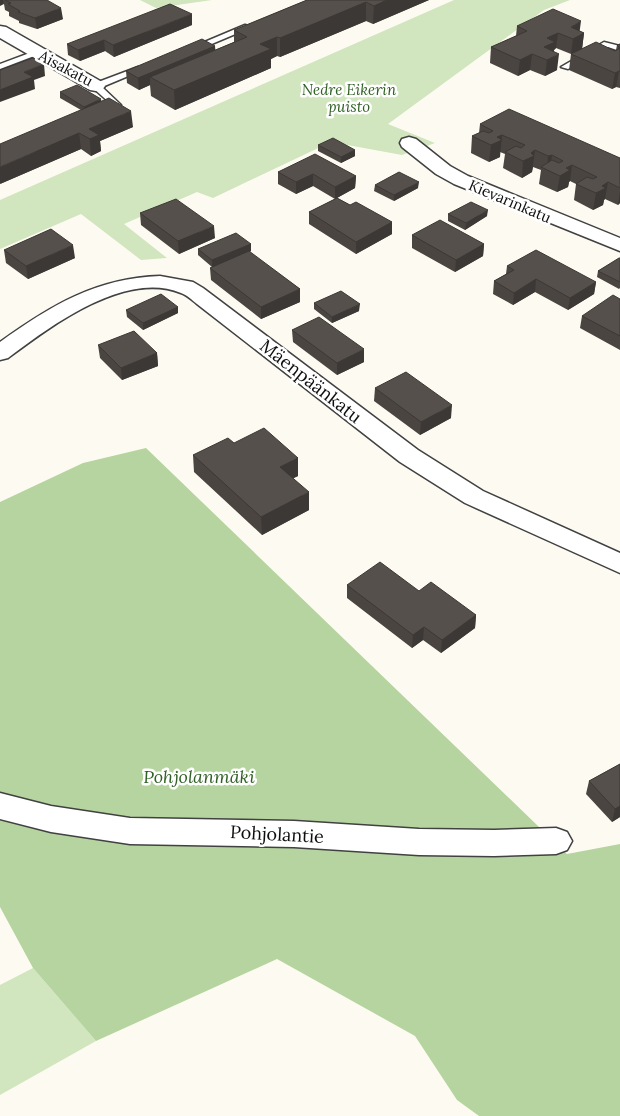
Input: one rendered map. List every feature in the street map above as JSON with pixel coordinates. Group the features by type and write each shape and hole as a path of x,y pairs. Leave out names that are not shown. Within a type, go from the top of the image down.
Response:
{"street":[{"name":"Aisakatu","path":"0,32 96,86"},
{"name":"Kievarinkatu","path":"409,142 443,170 462,180 620,245"},
{"name":"Mäenpäänkatu","path":"0,353 56,313 92,296 120,287 143,283 167,283 187,287 409,456 474,497 620,564"},
{"name":"Pohjolantie","path":"0,806 51,819 130,831 294,834 419,842 494,844 556,842"}],"lane":[{"path":"186,51 257,23"},
{"path":"565,67 606,44 620,49"},
{"path":"0,67 38,53"},
{"name":"Aisakatu","path":"96,86 150,65"},
{"path":"96,86 117,105 99,112"}],"green space":[{"path":"140,0 212,0 156,8"},
{"name":"Nedre Eikerin puisto","path":"454,0 570,0 544,10 388,124 435,143 402,155 331,142 213,198 197,192 124,224 167,258 141,260 81,214 0,249 0,200"},
{"name":"Pohjolanmäki","path":"146,448 567,854 620,844 620,1116 479,1116 457,1100 415,1036 277,959 96,1041 33,968 0,907 0,502 83,463"},
{"path":"33,968 96,1041 0,1095 0,985"}],"building":[{"path":"5,0 47,0 61,8 35,18 18,12 20,11"},
{"path":"307,0 387,0 374,6 366,2 280,38 277,37 260,44 271,49 174,90 150,77 247,37 234,30"},
{"path":"170,4 192,14 113,45 104,40 78,50 67,44"},
{"path":"553,9 581,21 571,27 584,33 573,39 558,33 547,38 555,42 544,47 559,54 547,60 532,54 520,60 491,47 527,31 517,26"},
{"path":"202,39 215,46 138,78 126,71"},
{"path":"596,42 615,51 620,48 620,71 615,73 571,54"},
{"path":"33,58 44,64 24,72 33,77 0,90 0,70"},
{"path":"77,85 101,99 84,107 60,92"},
{"path":"109,98 131,111 89,129 99,135 90,139 79,133 0,167 0,144"},
{"path":"509,109 620,158 620,188 608,182 602,186 606,188 596,193 576,184 587,177 593,179 597,177 572,165 566,168 570,170 560,176 541,167 552,160 559,163 563,161 552,155 548,156 535,150 531,153 534,156 523,161 505,152 516,146 521,148 525,145 502,135 497,137 502,140 491,145 472,136 483,131 489,133 493,131 480,124"},
{"path":"333,138 355,150 341,157 318,145"},
{"path":"315,154 356,176 335,187 313,174 296,182 278,172"},
{"path":"399,172 419,182 394,195 375,185"},
{"path":"337,198 350,205 356,202 392,222 356,242 309,212"},
{"path":"176,199 214,226 178,241 140,213"},
{"path":"471,202 488,210 466,223 448,214"},
{"path":"440,220 484,244 456,260 412,235"},
{"path":"51,229 73,245 26,266 4,250"},
{"path":"236,233 251,244 212,260 198,249"},
{"path":"536,250 596,282 570,298 536,279 514,293 494,281 514,270 507,266"},
{"path":"249,251 300,289 261,307 210,268"},
{"path":"619,258 620,282 598,271"},
{"path":"341,291 360,304 332,317 314,303"},
{"path":"161,294 178,307 143,323 126,310"},
{"path":"613,295 620,299 620,336 582,316"},
{"path":"319,317 364,349 337,363 292,330"},
{"path":"134,331 157,353 121,368 98,345"},
{"path":"406,372 452,405 421,422 375,388"},
{"path":"264,428 298,458 280,467 309,492 261,517 193,455 228,438 234,443"},
{"path":"380,562 419,591 431,582 476,615 442,640 424,627 413,635 347,585"},
{"path":"620,764 620,806 615,809 589,781"}]}
